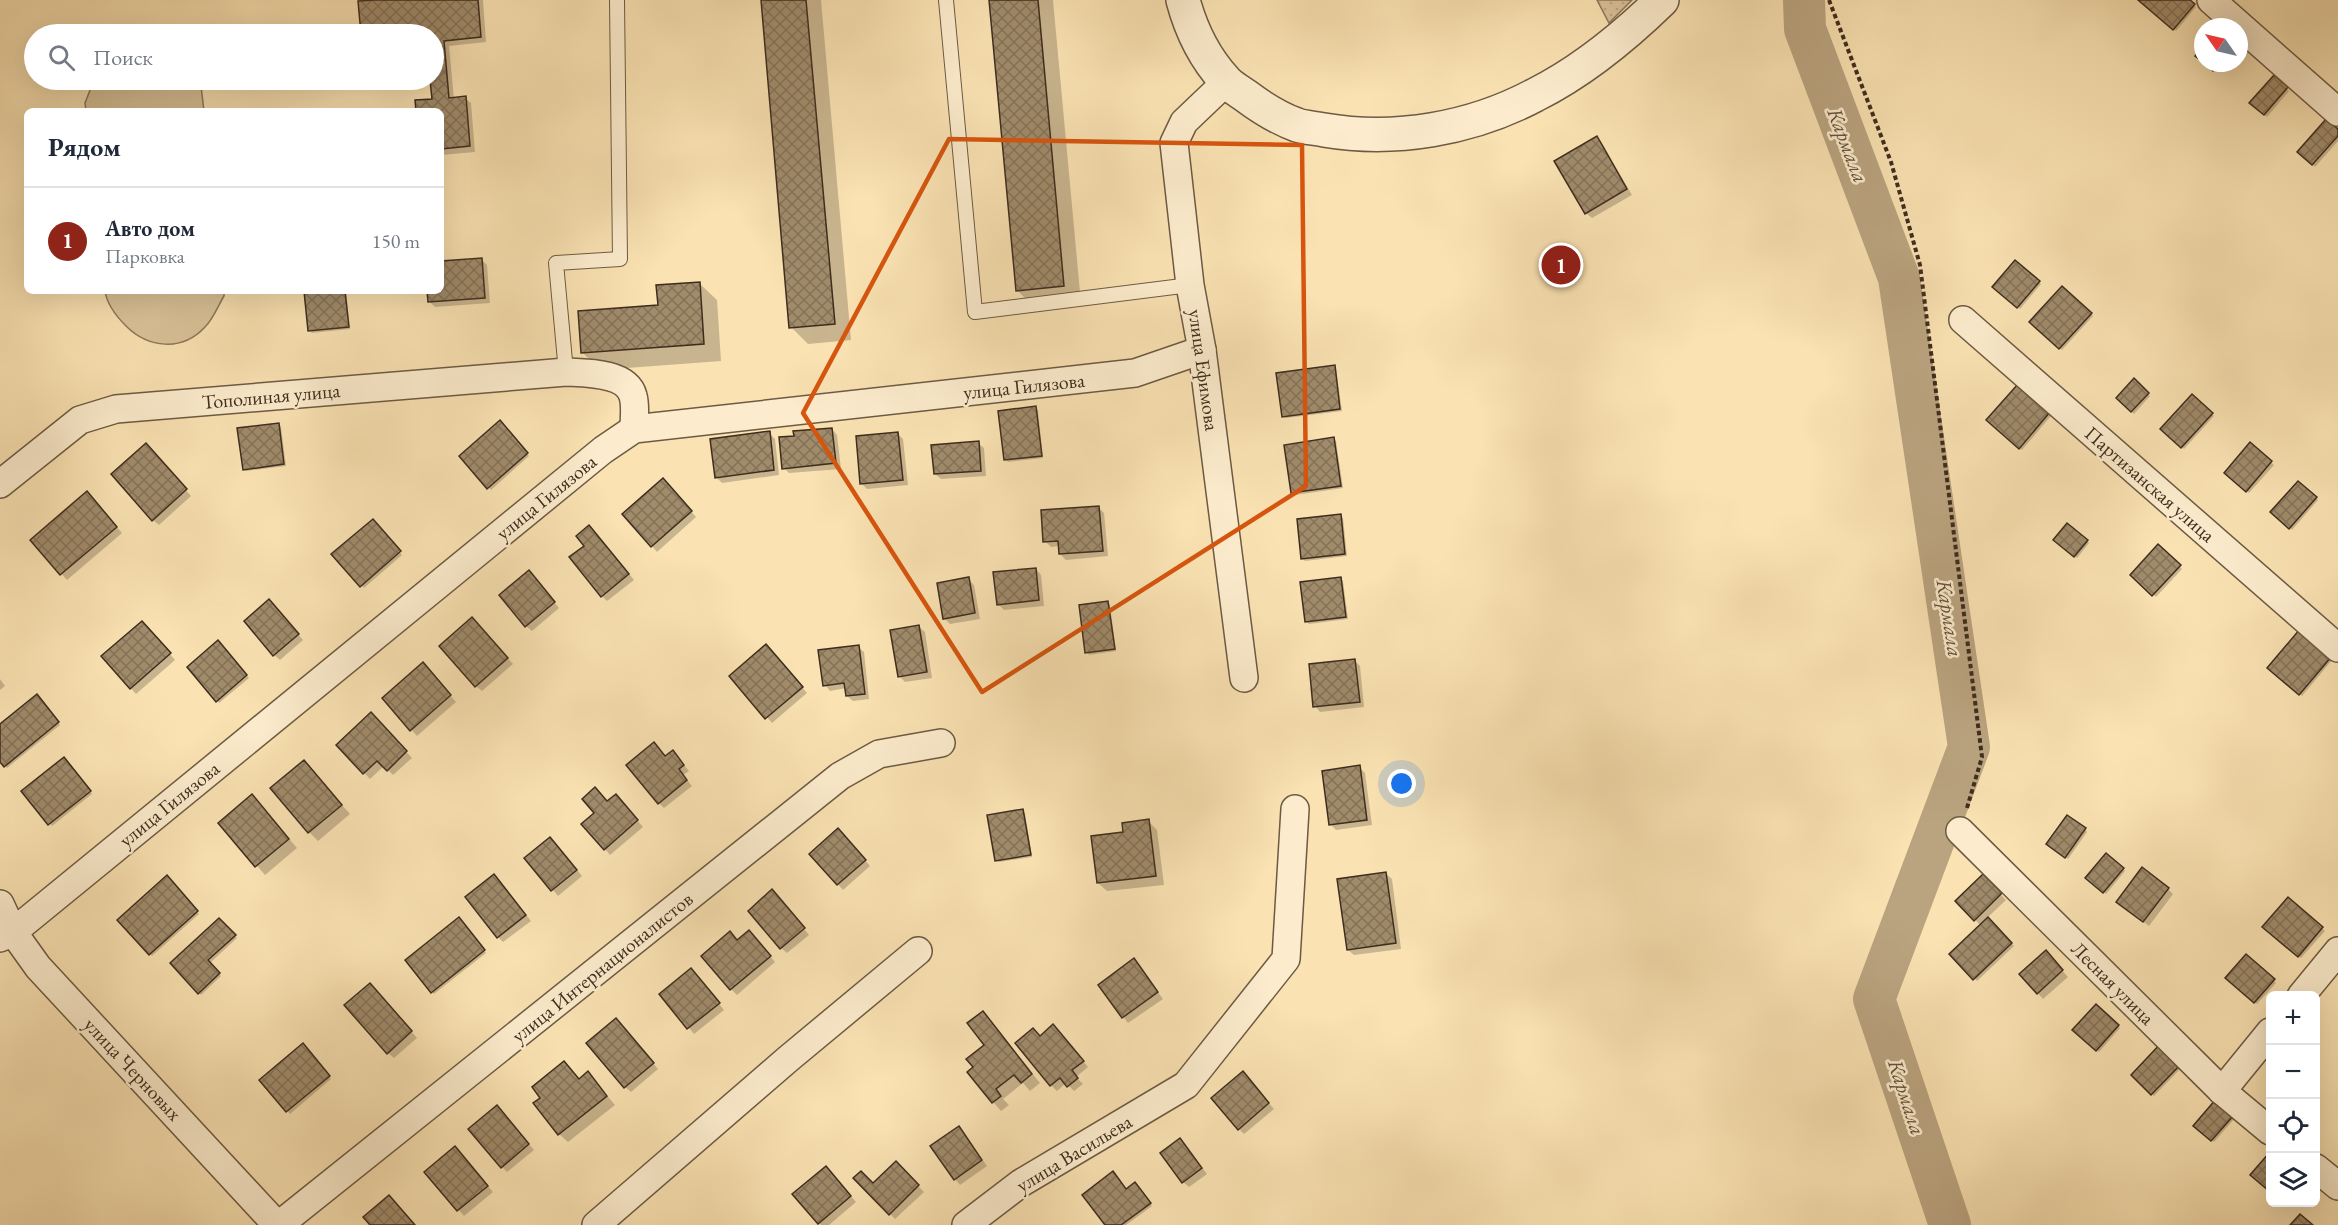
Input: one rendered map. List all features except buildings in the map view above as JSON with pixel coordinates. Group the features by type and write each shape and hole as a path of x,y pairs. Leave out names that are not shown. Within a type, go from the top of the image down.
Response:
{"street":[{"path":"1184,0 1196,37 1214,67 1226,82 1266,111 1298,125 1341,133 1384,135 1436,130 1490,114 1543,91 1580,69 1632,29 1662,0"},
{"path":"2211,0 2338,112"},
{"name":"улица Ефимова","path":"1226,82 1184,122 1174,143 1190,285 1202,350 1244,678"},
{"name":"Партизанская улица","path":"1962,320 2338,648"},
{"name":"улица Гилязова","path":"7,935 603,450 634,429 1135,373 1202,350"},
{"name":"Тополиная улица","path":"0,484 80,420 116,409 566,372 604,375 628,387 634,398 634,429"},
{"name":"улица Интернационалистов","path":"278,1225 840,776 879,754 941,743"},
{"name":"улица Васильева","path":"966,1225 1021,1183 1186,1085 1286,959 1295,809"},
{"name":"Лесная улица","path":"1960,831 2222,1091 2266,1127"},
{"name":"улица Черновых","path":"0,904 7,935 278,1225"},
{"path":"596,1225 788,1059 918,951"},
{"path":"2305,991 2338,951"},
{"path":"2222,1091 2266,1038"},
{"path":"2320,1171 2338,1186"}],"lane":[{"path":"566,372 556,262 620,260 617,0"},
{"path":"946,0 975,312 1190,285"}],"path":[{"path":"1829,0 1891,162 1920,265 1982,758 1960,831"}],"highlighted area":[{"path":"949,139 1302,145 1306,486 982,692 803,413"}],"shaded area":[{"path":"1597,0 1632,0 1609,23"},
{"path":"90,90 201,90 204,108 86,108 85,103"},
{"path":"106,294 224,294 210,320 196,335 176,343 165,344 144,339 126,326 110,306"}],"waterway":[{"name":"Кармала","path":"1804,0 1805,29 1899,278 1969,747 1874,999 1950,1225"}],"place":[{"name":"Авто дом","path":"1561,265"}]}
